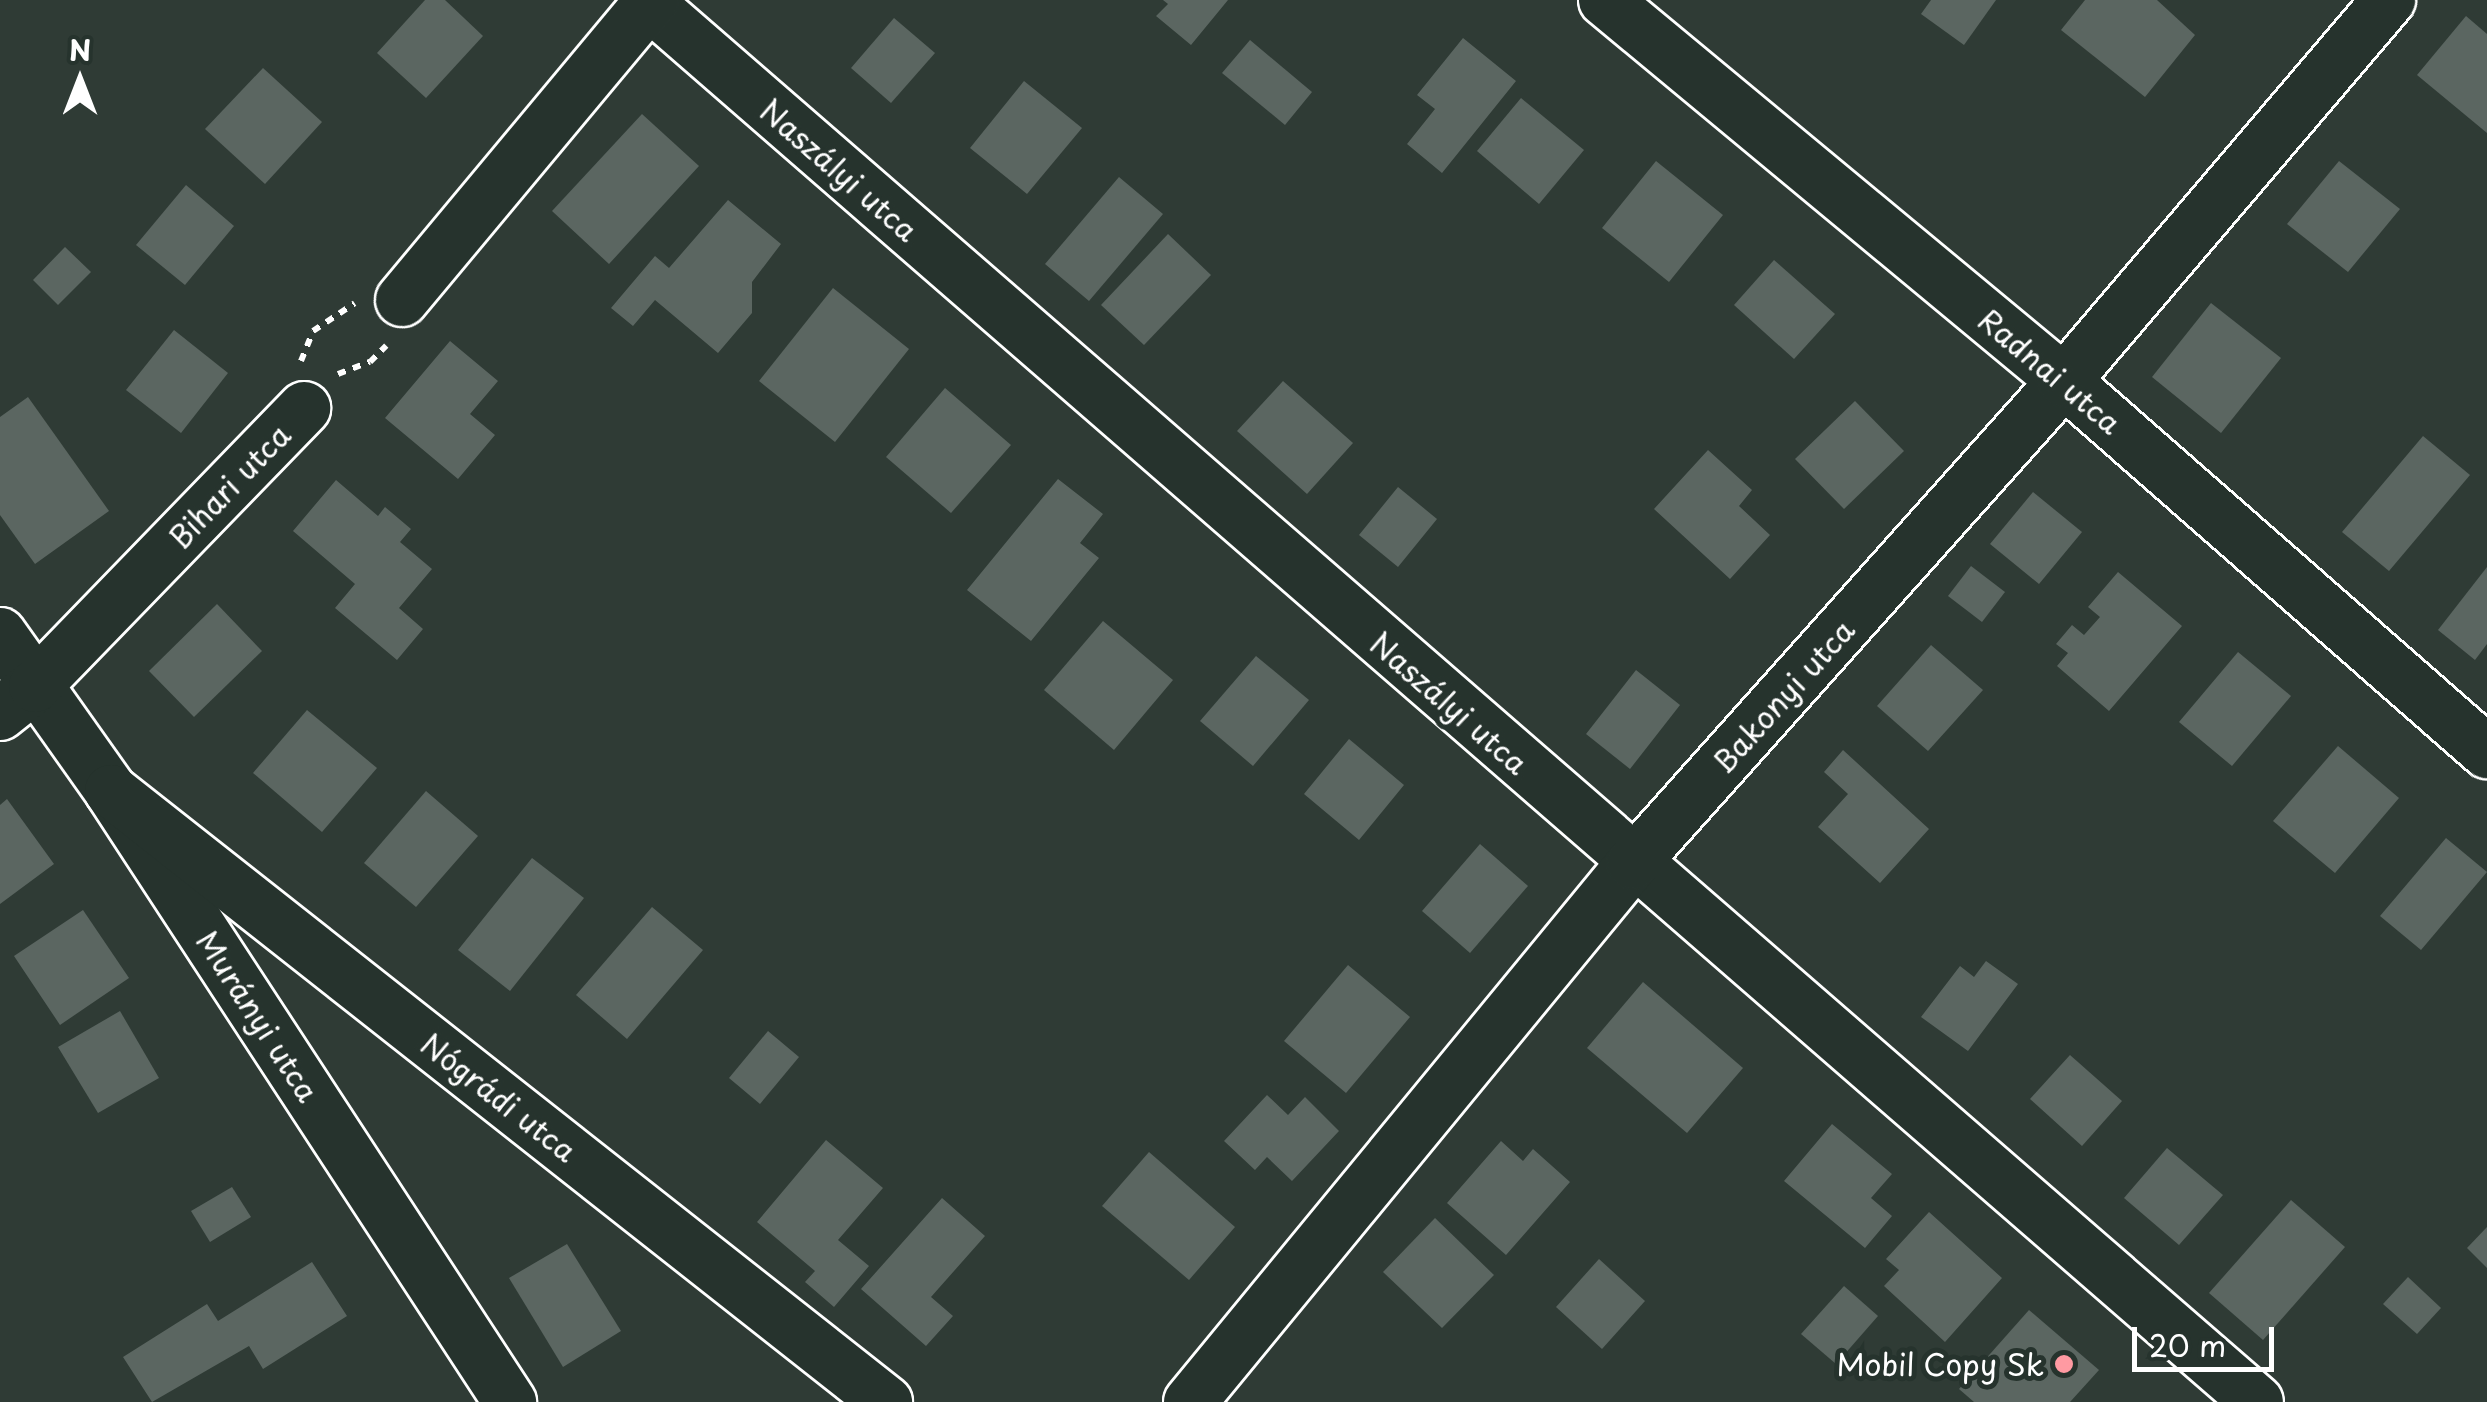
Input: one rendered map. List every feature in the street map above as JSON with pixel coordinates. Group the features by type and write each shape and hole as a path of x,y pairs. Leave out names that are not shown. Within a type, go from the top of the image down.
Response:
{"street":[{"name":"Radnai utca","path":"1605,0 2064,381 2487,752"},
{"name":"Bakonyi utca","path":"1190,1402 1633,864 2064,381 2389,0"},
{"path":"409,292 648,1"},
{"name":"Naszályi utca","path":"648,1 1633,864 2257,1402"},
{"name":"Bihari utca","path":"17,700 300,392"},
{"name":"Murányi utca","path":"0,634 17,700 111,792 510,1402"},
{"name":"Nógrádi utca","path":"111,792 886,1402"}],"path":[{"path":"409,292 398,336 370,362 300,392 313,331 368,295 409,292"}],"building":[{"path":"425,0 445,0 483,36 426,98 377,53"},
{"path":"1163,0 1228,0 1191,45 1156,16 1168,4"},
{"path":"1931,0 1996,0 1964,45 1921,14"},
{"path":"2085,0 2157,0 2195,35 2145,97 2061,30"},
{"path":"2466,16 2487,34 2487,133 2417,75"},
{"path":"894,18 935,53 891,103 851,68"},
{"path":"1463,38 1516,81 1442,173 1407,144 1435,109 1417,95"},
{"path":"1250,40 1312,92 1285,125 1222,73"},
{"path":"263,68 322,122 265,184 205,129"},
{"path":"1024,81 1082,128 1027,194 970,148"},
{"path":"1521,98 1584,150 1539,204 1477,151"},
{"path":"642,114 699,166 609,264 552,211"},
{"path":"1656,161 1723,215 1669,282 1602,228"},
{"path":"2339,161 2400,209 2348,272 2287,224"},
{"path":"1119,177 1163,214 1089,301 1045,264"},
{"path":"186,185 234,226 185,285 136,245"},
{"path":"728,200 781,244 752,282 752,313 718,353 655,300 633,326 611,308 655,256 669,268"},
{"path":"1168,234 1211,275 1144,345 1101,305"},
{"path":"65,247 91,272 58,305 33,280"},
{"path":"1774,260 1835,314 1794,359 1734,305"},
{"path":"833,288 909,349 835,442 759,381"},
{"path":"2211,303 2281,358 2221,433 2152,377"},
{"path":"174,330 228,373 181,433 126,390"},
{"path":"450,341 498,381 470,414 495,435 458,479 385,418"},
{"path":"1283,381 1353,443 1307,494 1237,431"},
{"path":"945,388 1011,445 951,513 886,457"},
{"path":"28,397 109,511 35,564 0,515 0,417"},
{"path":"1855,401 1904,451 1844,509 1795,459"},
{"path":"2423,436 2470,475 2389,571 2342,532"},
{"path":"1708,450 1752,490 1739,506 1770,535 1730,579 1654,509"},
{"path":"1058,479 1103,514 1080,543 1099,558 1031,641 967,590"},
{"path":"336,480 378,516 385,507 411,529 400,542 432,569 399,608 423,629 397,660 335,608 355,584 293,531"},
{"path":"1398,487 1437,519 1398,567 1359,535"},
{"path":"2033,492 2082,532 2039,584 1990,544"},
{"path":"1971,566 2005,592 1982,622 1948,596"},
{"path":"2487,567 2487,644 2475,660 2438,630"},
{"path":"2118,572 2182,626 2109,711 2057,666 2068,653 2056,644 2072,625 2084,635 2100,617 2088,607"},
{"path":"217,604 262,651 194,717 149,671"},
{"path":"1103,621 1173,680 1114,750 1044,690"},
{"path":"1931,645 1983,690 1928,751 1877,706"},
{"path":"2238,652 2291,696 2232,766 2179,722"},
{"path":"1256,656 1309,700 1253,766 1200,721"},
{"path":"1636,670 1680,705 1630,769 1586,734"},
{"path":"307,710 377,768 322,832 253,773"},
{"path":"1349,739 1404,785 1359,840 1304,794"},
{"path":"2338,746 2399,798 2335,873 2273,821"},
{"path":"1843,750 1929,829 1880,883 1818,827 1848,794 1824,772"},
{"path":"426,791 478,836 416,907 364,863"},
{"path":"7,799 54,864 0,904 0,805"},
{"path":"2446,838 2487,872 2421,950 2380,916"},
{"path":"1480,844 1528,886 1470,953 1422,911"},
{"path":"532,858 584,898 510,991 458,950"},
{"path":"652,907 703,950 627,1039 576,995"},
{"path":"83,910 129,978 60,1025 14,956"},
{"path":"1986,961 2018,984 1968,1051 1921,1017 1960,966 1974,977"},
{"path":"1348,965 1410,1017 1346,1093 1284,1041"},
{"path":"1643,982 1743,1068 1687,1133 1587,1048"},
{"path":"120,1011 159,1078 98,1113 58,1047"},
{"path":"768,1031 799,1057 760,1104 729,1078"},
{"path":"2070,1055 2122,1101 2082,1146 2030,1099"},
{"path":"1267,1095 1288,1115 1305,1097 1339,1131 1292,1181 1267,1157 1255,1170 1224,1141"},
{"path":"1832,1124 1892,1174 1871,1198 1892,1216 1865,1248 1784,1181"},
{"path":"826,1140 883,1188 838,1240 869,1266 834,1307 805,1282 815,1271 757,1222"},
{"path":"1501,1141 1523,1161 1533,1149 1570,1182 1506,1255 1447,1203"},
{"path":"2167,1148 2223,1195 2179,1245 2124,1198"},
{"path":"1149,1152 1235,1227 1189,1280 1102,1206"},
{"path":"232,1187 251,1217 210,1242 191,1211"},
{"path":"942,1198 985,1236 931,1297 953,1316 926,1346 861,1289"},
{"path":"2291,1200 2345,1247 2263,1340 2209,1293"},
{"path":"1929,1212 2002,1278 1945,1342 1884,1286 1899,1270 1886,1259"},
{"path":"1435,1218 1494,1275 1442,1328 1383,1272"},
{"path":"2487,1227 2487,1268 2467,1248"},
{"path":"567,1244 621,1331 563,1367 509,1278"},
{"path":"1599,1259 1645,1301 1602,1349 1556,1307"},
{"path":"312,1262 347,1316 263,1369 249,1346 152,1402 123,1357 207,1304 218,1321"},
{"path":"2408,1277 2441,1308 2417,1334 2383,1304"},
{"path":"1844,1286 1878,1316 1836,1364 1801,1334"},
{"path":"2029,1310 2099,1370 2070,1402 1974,1402 1959,1389"}],"place":[{"name":"Mobil Copy Sk","path":"2064,1364"}]}
